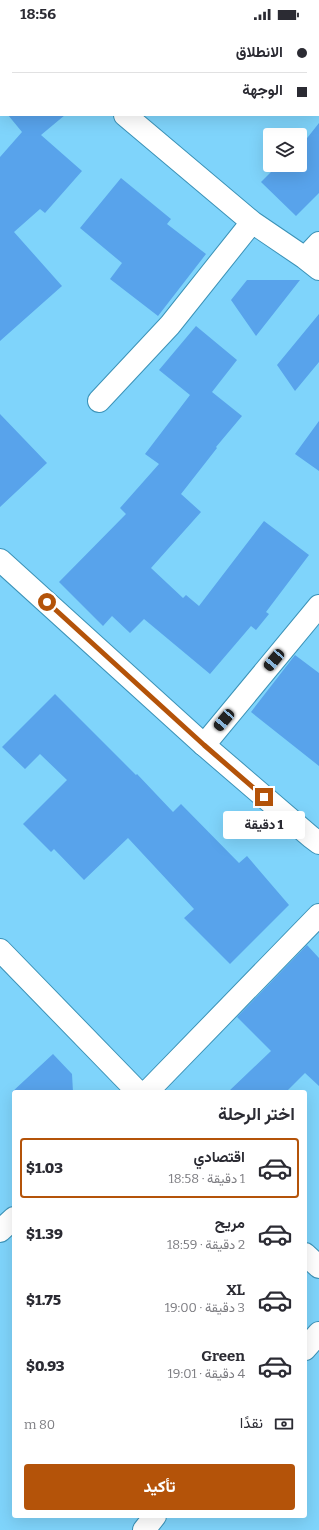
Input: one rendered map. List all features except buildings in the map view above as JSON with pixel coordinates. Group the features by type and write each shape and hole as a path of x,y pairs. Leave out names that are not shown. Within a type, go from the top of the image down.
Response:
{"street":[{"path":"126,116 252,222 314,256"},
{"path":"99,401 170,325 252,222"},
{"path":"0,560 204,745 319,843"},
{"path":"204,745 318,611"},
{"path":"149,1090 319,914"},
{"path":"0,950 136,1090"},
{"path":"0,1231 12,1220"},
{"path":"307,1256 319,1267"},
{"path":"307,1348 319,1333"},
{"path":"144,1530 153,1518"}],"route":[{"path":"47,602 204,745 264,797"}]}
